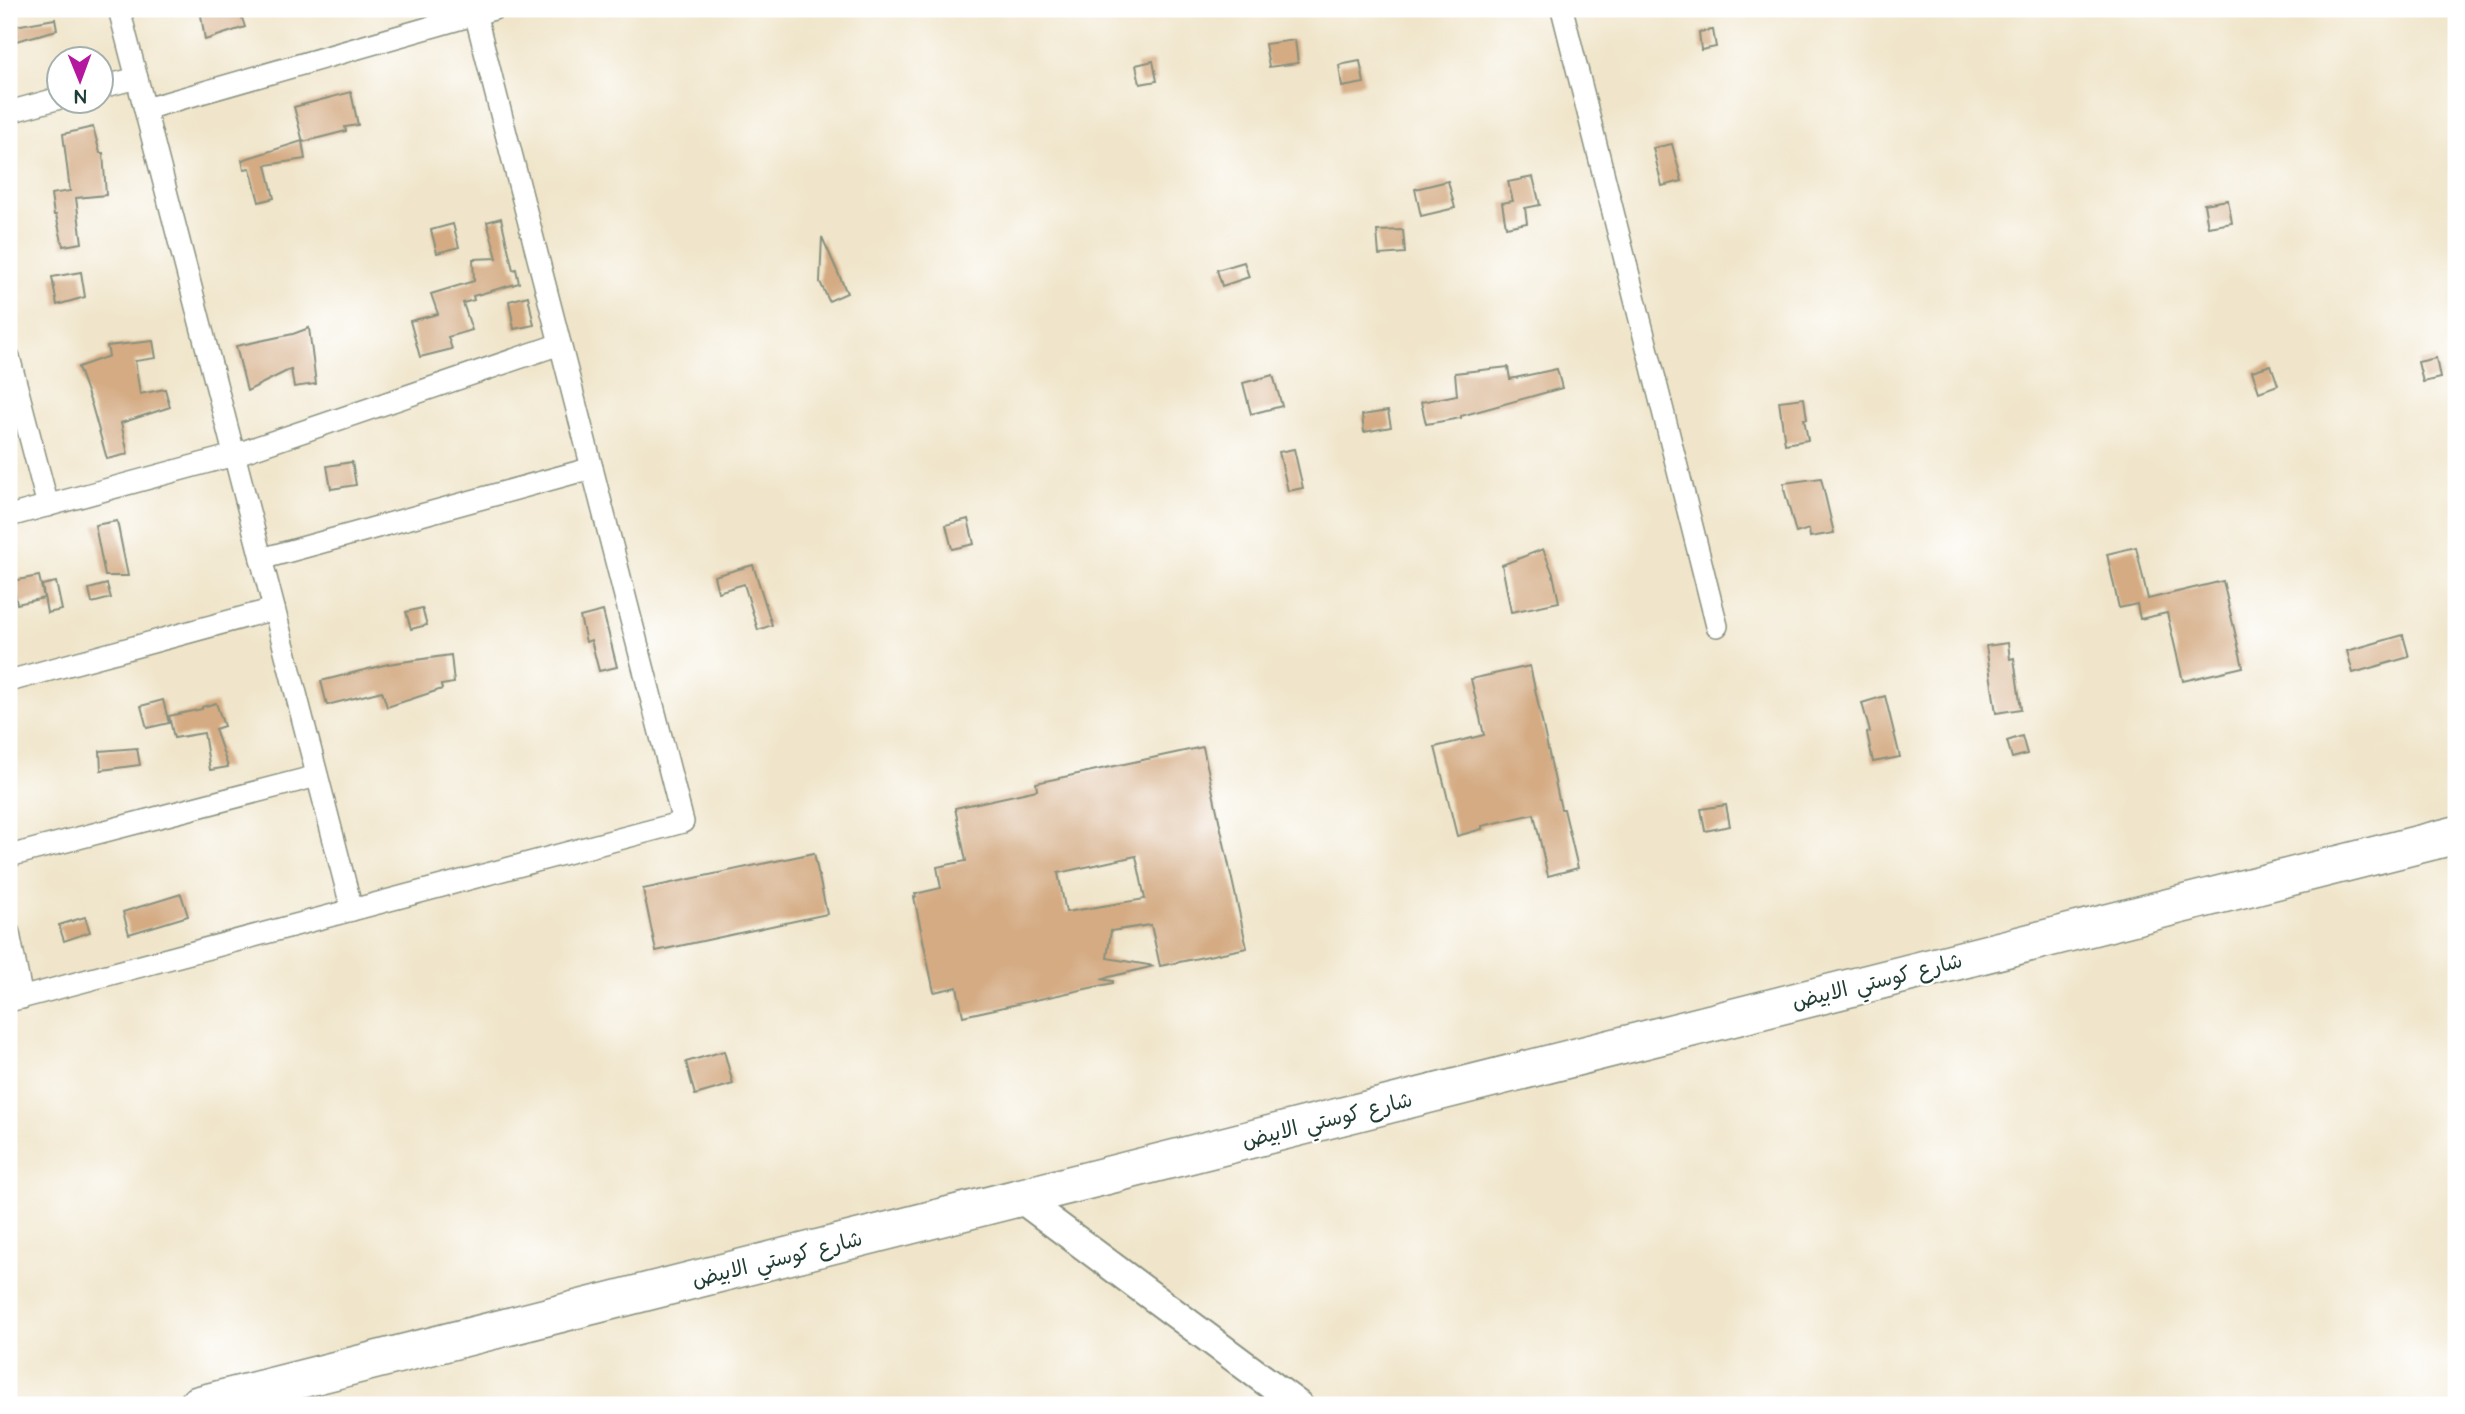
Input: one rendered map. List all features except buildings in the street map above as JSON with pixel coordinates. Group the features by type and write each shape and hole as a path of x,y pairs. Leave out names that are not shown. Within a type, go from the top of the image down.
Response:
{"highway":[{"name":"شارع كوستي الابيض","path":"198,1405 2456,835"}],"street":[{"path":"119,9 352,910"},
{"path":"1562,9 1717,626"},
{"path":"9,933 15,999 683,822 560,344 481,11 145,109"},
{"path":"116,84 137,78"},
{"path":"9,112 46,102"},
{"path":"9,516 234,455 560,344"},
{"path":"9,357 48,506"},
{"path":"261,559 592,468"},
{"path":"9,681 274,609"},
{"path":"9,856 317,775"},
{"path":"1020,1198 1298,1405"}]}
